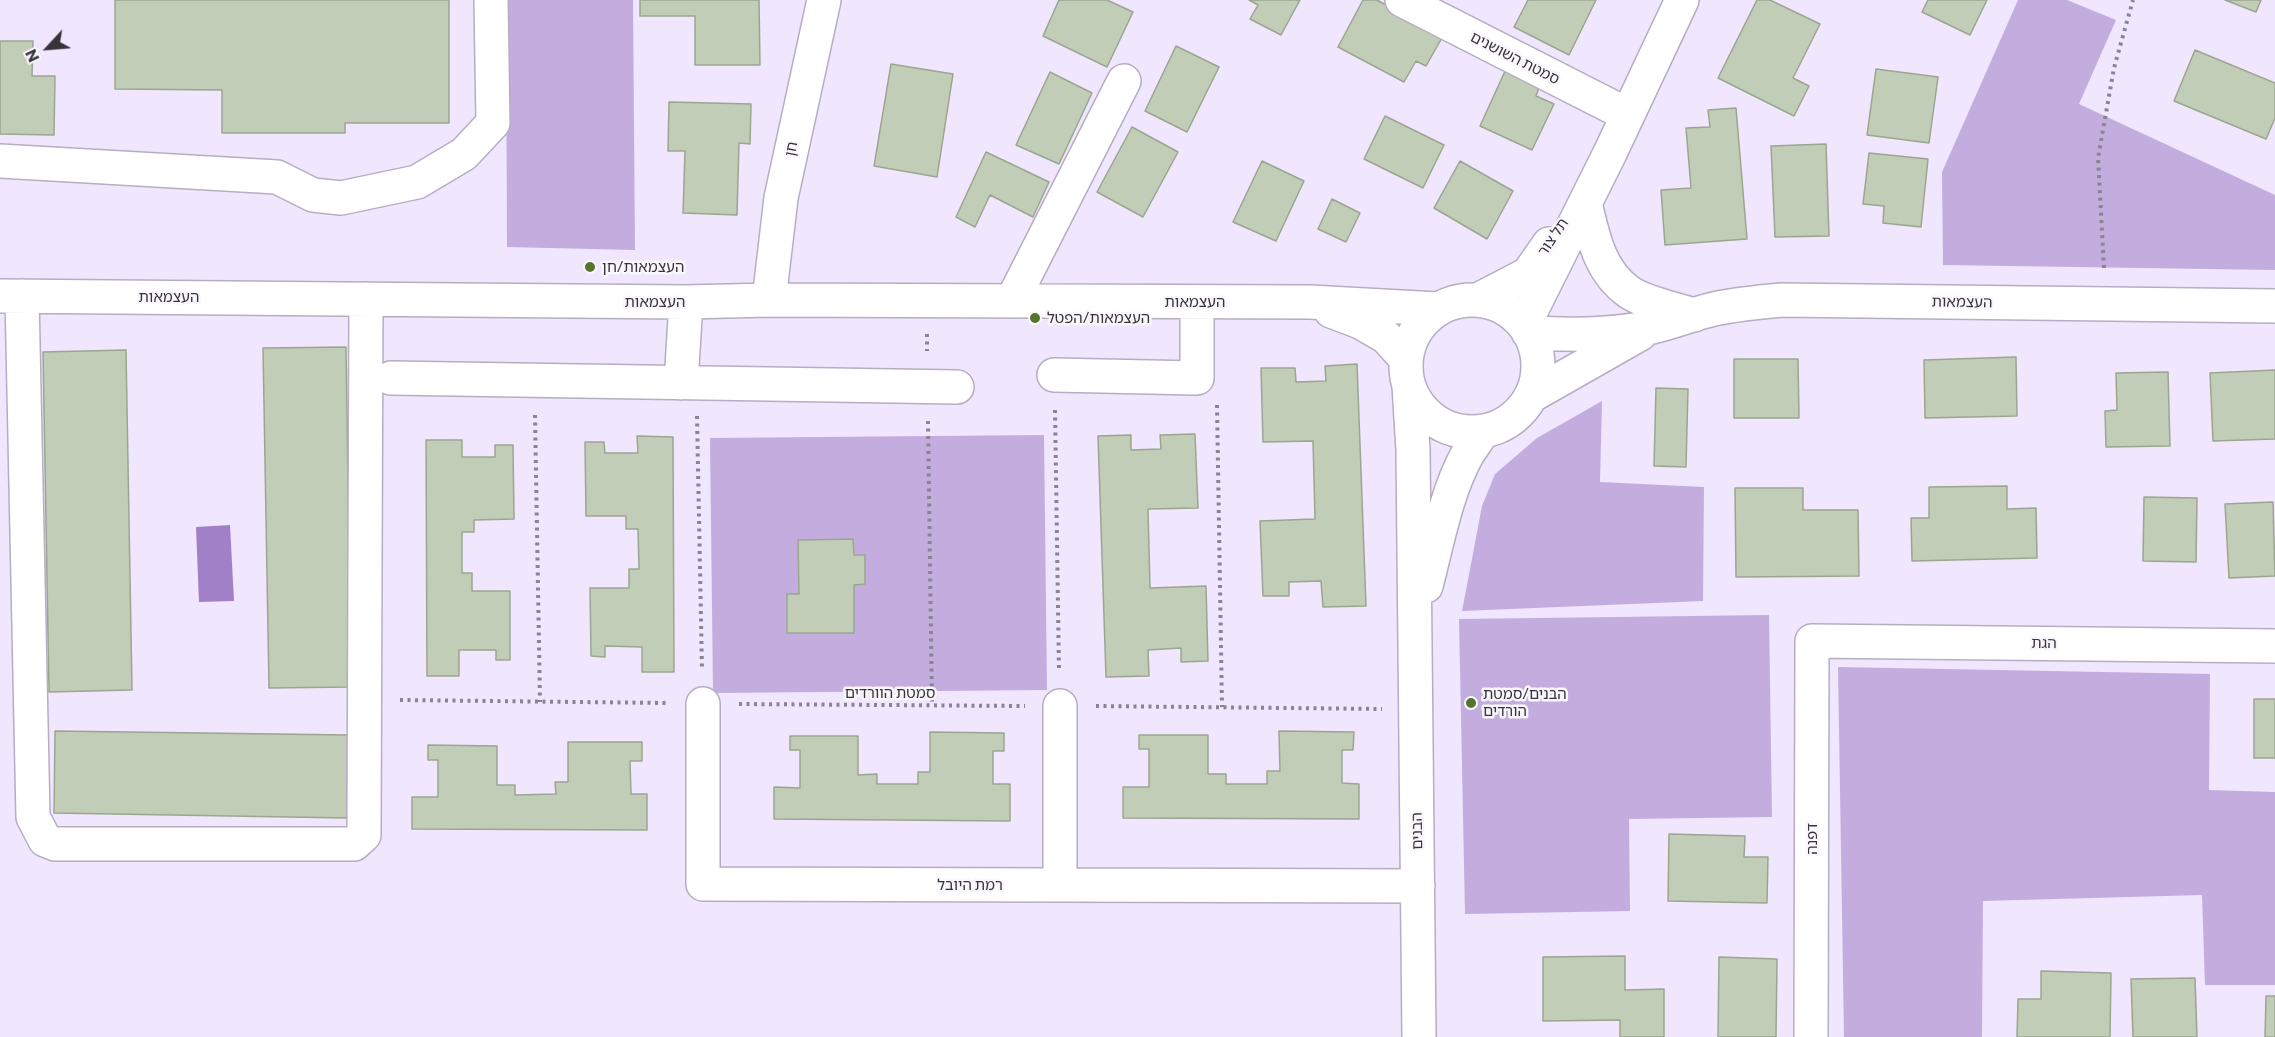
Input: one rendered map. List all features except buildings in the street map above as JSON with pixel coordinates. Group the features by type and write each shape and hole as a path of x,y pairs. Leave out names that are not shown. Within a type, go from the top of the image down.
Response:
{"street":[{"path":"0,161 277,177 313,195 341,198 417,182 464,154 493,123 491,0"},
{"name":"חן","path":"769,300 781,198 824,0"},
{"name":"סמטת השושנים","path":"1402,0 1628,116"},
{"name":"תל צור","path":"1526,329 1682,0"},
{"path":"1012,301 1124,81"},
{"name":"תל צור","path":"1478,300 1528,274 1610,153"},
{"path":"1585,203 1595,246 1607,271 1629,292 1694,315"},
{"path":"11,296 33,817 45,840 56,844 354,844 364,835 366,299"},
{"name":"העצמאות","path":"11,296 686,302 769,300 1310,302 1438,309"},
{"path":"1478,300 1498,305 1512,314 1526,329 1533,341 1538,359 1537,378 1531,396 1519,413 1502,425 1483,431 1460,432 1439,424 1421,409 1407,372 1410,341 1421,323 1438,309 1457,302 1478,300"},
{"name":"העצמאות","path":"1526,329 1552,334 1604,333 1652,327 1745,303 1782,300 2275,306"},
{"path":"686,302 689,383"},
{"path":"1054,375 1197,378 1197,302"},
{"name":"העצמאות","path":"1310,302 1360,322 1386,337 1407,372"},
{"name":"העצמאות","path":"1531,396 1652,327"},
{"name":"הבנים","path":"1407,372 1413,450 1419,1037"},
{"path":"391,378 942,387"},
{"name":"הבנים","path":"1415,625 1449,502 1467,455 1483,431"},
{"name":"הגת","path":"1812,641 2275,646"},
{"name":"דפנה","path":"1812,641 1812,1037"},
{"name":"רמת היובל","path":"703,704 703,884 1418,886"},
{"path":"1060,706 1060,885"}],"path":[{"path":"2106,304 2098,158 2114,68 2133,0"},
{"path":"926,301 942,387 932,705"},
{"path":"1054,375 1060,706"},
{"path":"534,380 540,702"},
{"path":"689,383 703,704"},
{"path":"1217,398 1222,707"},
{"name":"סמטת הוורדים","path":"364,700 1416,709"}],"shaded area":[{"path":"506,0 633,0 635,250 507,247"},
{"path":"2018,0 2067,0 2116,20 2079,104 2275,195 2275,270 1943,265 1942,172"},
{"path":"1602,401 1600,482 1704,487 1703,601 1462,611 1482,506 1495,474 1537,438"},
{"path":"1044,435 1047,690 713,693 710,438"},
{"path":"230,525 234,601 199,602 196,527"},
{"path":"1769,615 1772,817 1629,819 1630,911 1465,914 1459,619"},
{"path":"1838,667 2210,674 2209,790 2275,792 2275,985 2205,985 2202,895 1983,901 1982,1037 1844,1037"}],"place":[{"name":"העצמאות/חן","path":"590,267"},
{"name":"העצמאות/הפטל","path":"1035,318"},
{"name":"הבנים/סמטת הורדים","path":"1471,703"}]}
